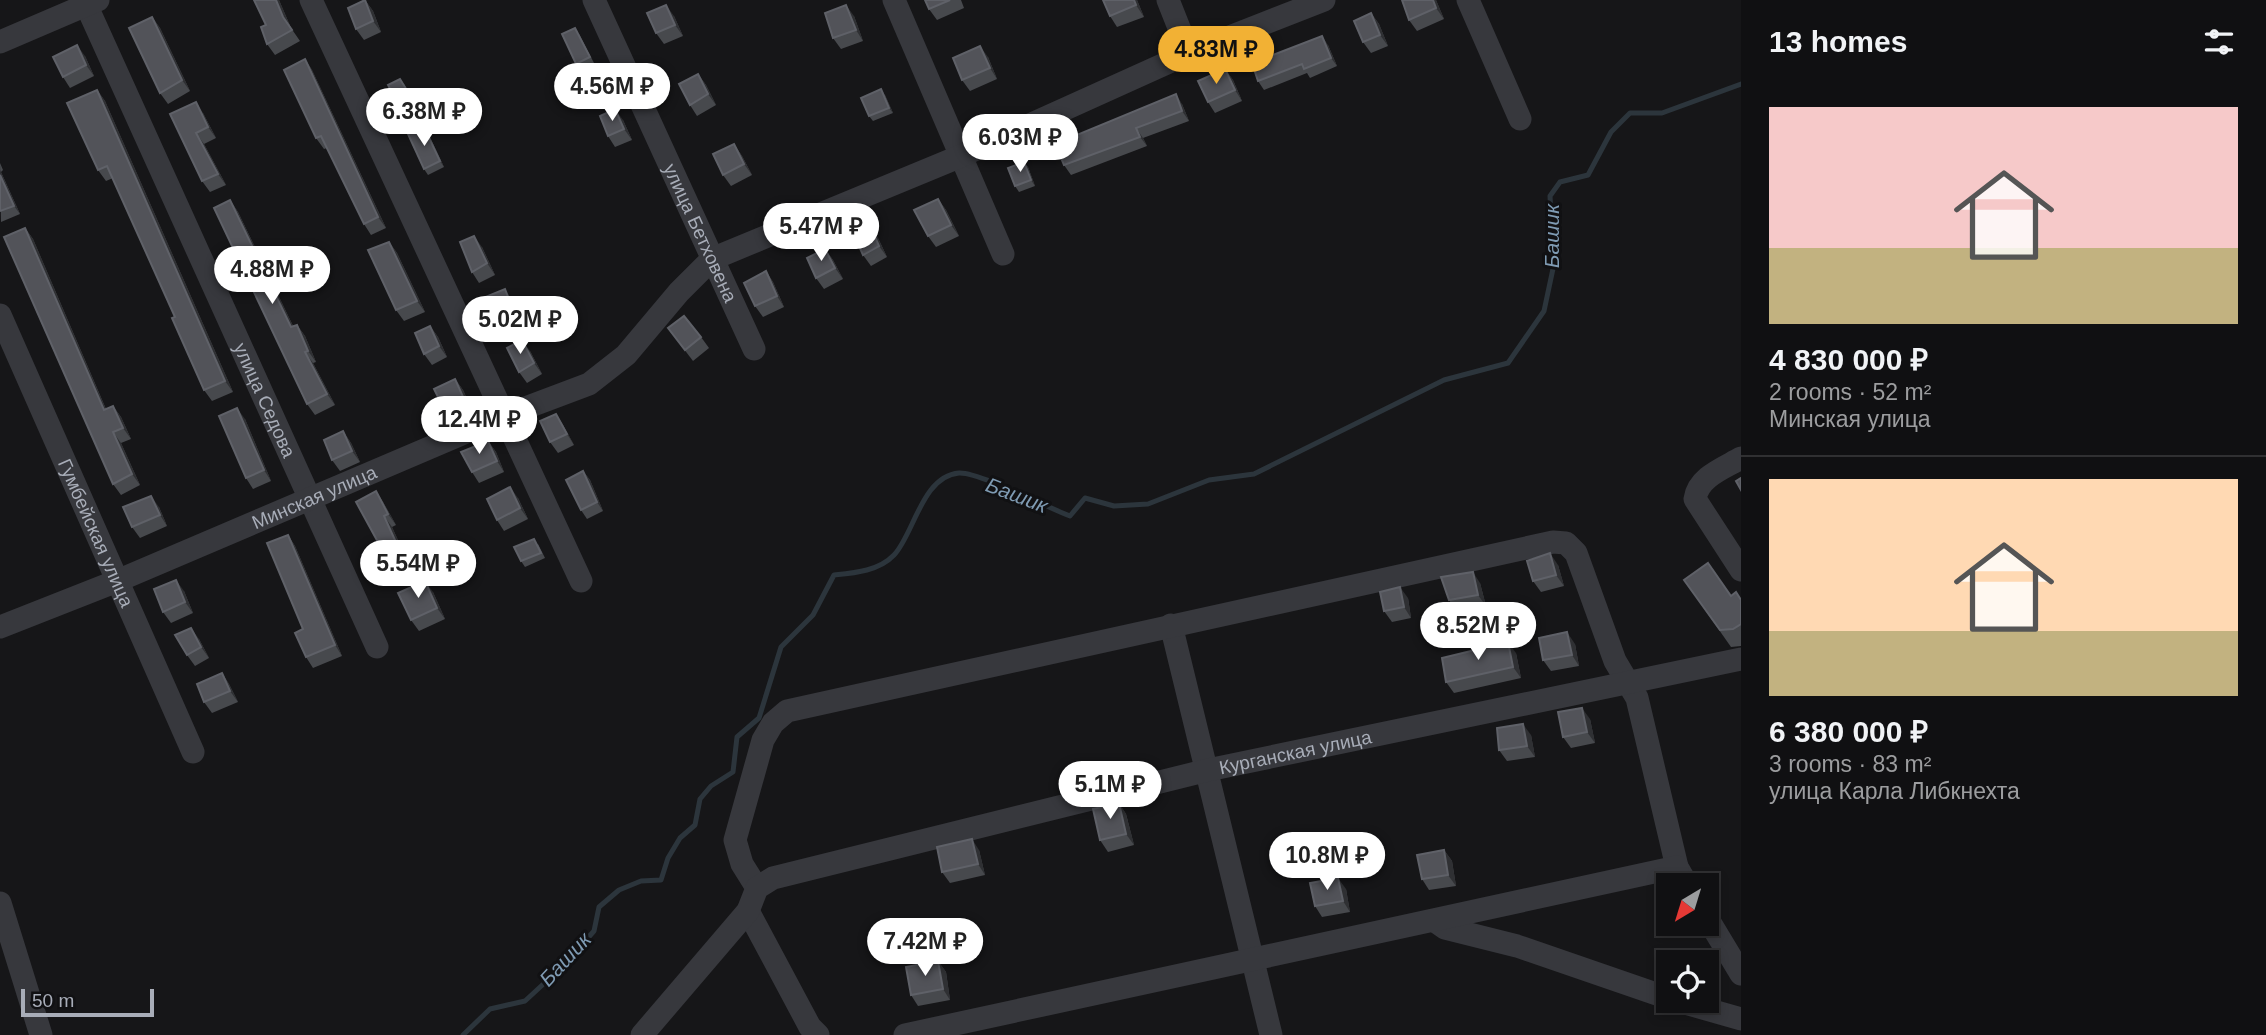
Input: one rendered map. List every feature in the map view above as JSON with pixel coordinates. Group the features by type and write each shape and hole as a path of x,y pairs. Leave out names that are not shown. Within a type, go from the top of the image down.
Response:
{"street":[{"path":"311,0 581,581"},
{"name":"улица Бетховена","path":"594,0 754,349"},
{"path":"894,0 1003,254"},
{"path":"1168,0 1189,53"},
{"name":"Минская улица","path":"0,627 117,581 504,416 589,384 626,355 679,292 712,259 961,156 1189,53 1324,0"},
{"path":"1468,0 1520,118"},
{"path":"0,42 90,2"},
{"name":"улица Седова","path":"90,2 377,647"},
{"name":"Гумбейская улица","path":"0,315 192,752"},
{"path":"1741,458 1703,480 1696,490 1695,499 1741,570"},
{"path":"642,1035 748,911 757,888 742,864 735,840 763,740 773,723 787,711 1540,544 1566,543 1576,554 1615,661 1637,698 1681,873"},
{"path":"1171,625 1271,1035"},
{"name":"Курганская улица","path":"757,888 773,878 1208,770 1741,659"},
{"path":"905,1035 1435,921 1656,881"},
{"path":"0,903 41,1035"},
{"path":"748,911 810,1027 818,1035"},
{"path":"1435,921 1445,928 1517,946 1656,994"},
{"path":"1718,936 1741,974"},
{"path":"1719,1013 1741,1019"}],"building":[{"path":"254,0 276,0 292,30 267,44 261,27 266,25"},
{"path":"365,0 373,21 356,29 348,8"},
{"path":"925,0 950,0 929,9"},
{"path":"1103,0 1134,0 1136,5 1110,16"},
{"path":"1402,0 1433,0 1436,8 1409,20"},
{"path":"666,5 675,25 656,33 647,13"},
{"path":"846,5 856,30 833,38 825,13"},
{"path":"1371,13 1380,35 1363,42 1354,21"},
{"path":"152,17 182,80 160,93 129,28"},
{"path":"575,28 590,57 576,64 562,34"},
{"path":"1322,36 1331,58 1304,69 1302,64 1258,81 1252,63"},
{"path":"77,45 86,65 63,77 53,57"},
{"path":"980,46 990,68 962,80 953,58"},
{"path":"305,59 378,217 364,224 321,136 316,138 284,70"},
{"path":"1225,69 1235,90 1208,102 1198,81"},
{"path":"698,74 708,94 690,105 679,84"},
{"path":"400,79 411,97 398,104 388,85"},
{"path":"881,89 889,108 869,116 861,98"},
{"path":"97,90 225,381 204,390 172,318 175,317 107,166 98,170 67,103"},
{"path":"1176,94 1182,111 1136,128 1140,137 1064,165 1055,144"},
{"path":"196,102 208,127 196,133 218,174 202,181 170,114"},
{"path":"615,109 624,129 608,136 600,116"},
{"path":"424,127 440,161 424,169 408,134"},
{"path":"734,144 744,164 723,175 713,154"},
{"path":"1024,162 1031,180 1015,186 1008,168"},
{"path":"0,175 14,206 0,211"},
{"path":"938,199 951,225 928,236 914,210"},
{"path":"230,200 291,327 297,325 308,351 305,352 327,394 307,404 214,208"},
{"path":"871,227 879,246 863,255 854,235"},
{"path":"25,228 104,410 113,406 123,428 113,432 132,474 113,484 4,237"},
{"path":"474,236 487,263 472,272 460,242"},
{"path":"389,242 417,301 396,310 368,250"},
{"path":"825,249 835,268 816,278 807,258"},
{"path":"766,271 777,296 755,306 744,283"},
{"path":"505,289 514,313 495,323 483,298"},
{"path":"684,316 701,337 685,350 668,328"},
{"path":"430,326 439,346 424,354 415,333"},
{"path":"522,340 534,363 519,372 507,348"},
{"path":"455,379 464,399 444,409 434,389"},
{"path":"237,408 264,470 246,478 219,416"},
{"path":"556,414 567,434 550,442 540,421"},
{"path":"343,431 352,451 332,460 324,440"},
{"path":"488,441 497,461 472,472 461,452"},
{"path":"583,471 597,502 581,510 566,480"},
{"path":"510,487 520,508 497,520 487,499"},
{"path":"376,491 388,514 384,516 404,560 388,567 356,502"},
{"path":"151,496 160,515 132,527 123,507"},
{"path":"288,535 335,645 306,657 295,633 303,629 267,543"},
{"path":"534,539 541,553 521,561 514,547"},
{"path":"1550,553 1556,575 1533,581 1527,561"},
{"path":"1708,563 1731,596 1736,592 1741,600 1741,624 1733,629 1720,630 1684,580"},
{"path":"1473,572 1478,595 1449,600 1441,577"},
{"path":"176,580 185,602 163,612 154,589"},
{"path":"425,581 437,608 411,620 398,593"},
{"path":"1400,587 1404,607 1384,611 1380,592"},
{"path":"191,628 201,647 187,655 175,635"},
{"path":"1567,632 1572,655 1543,660 1539,638"},
{"path":"1508,642 1513,667 1446,682 1442,658"},
{"path":"222,673 230,691 204,702 197,684"},
{"path":"1582,708 1587,732 1563,737 1558,712"},
{"path":"1523,724 1527,746 1499,750 1497,728"},
{"path":"1119,803 1126,834 1100,840 1093,809"},
{"path":"972,839 978,864 942,872 937,847"},
{"path":"1444,850 1448,875 1422,879 1417,855"},
{"path":"1338,878 1343,901 1315,906 1310,883"},
{"path":"938,961 943,989 911,995 906,967"}],"waterway":[{"name":"Башик","path":"463,1035 490,1009 525,1001 564,965 594,931 599,907 619,890 641,881 661,880 668,858 680,838 695,825 700,799 711,786 733,772 737,737 759,718 781,647 813,615 834,575 874,568 894,555 927,495 936,484 959,473 969,474 1070,516 1085,498 1114,506 1148,504 1209,480 1254,474 1444,380 1508,363 1544,311 1554,264 1550,196 1560,182 1588,175 1611,132 1630,113 1662,113 1741,84"}]}
